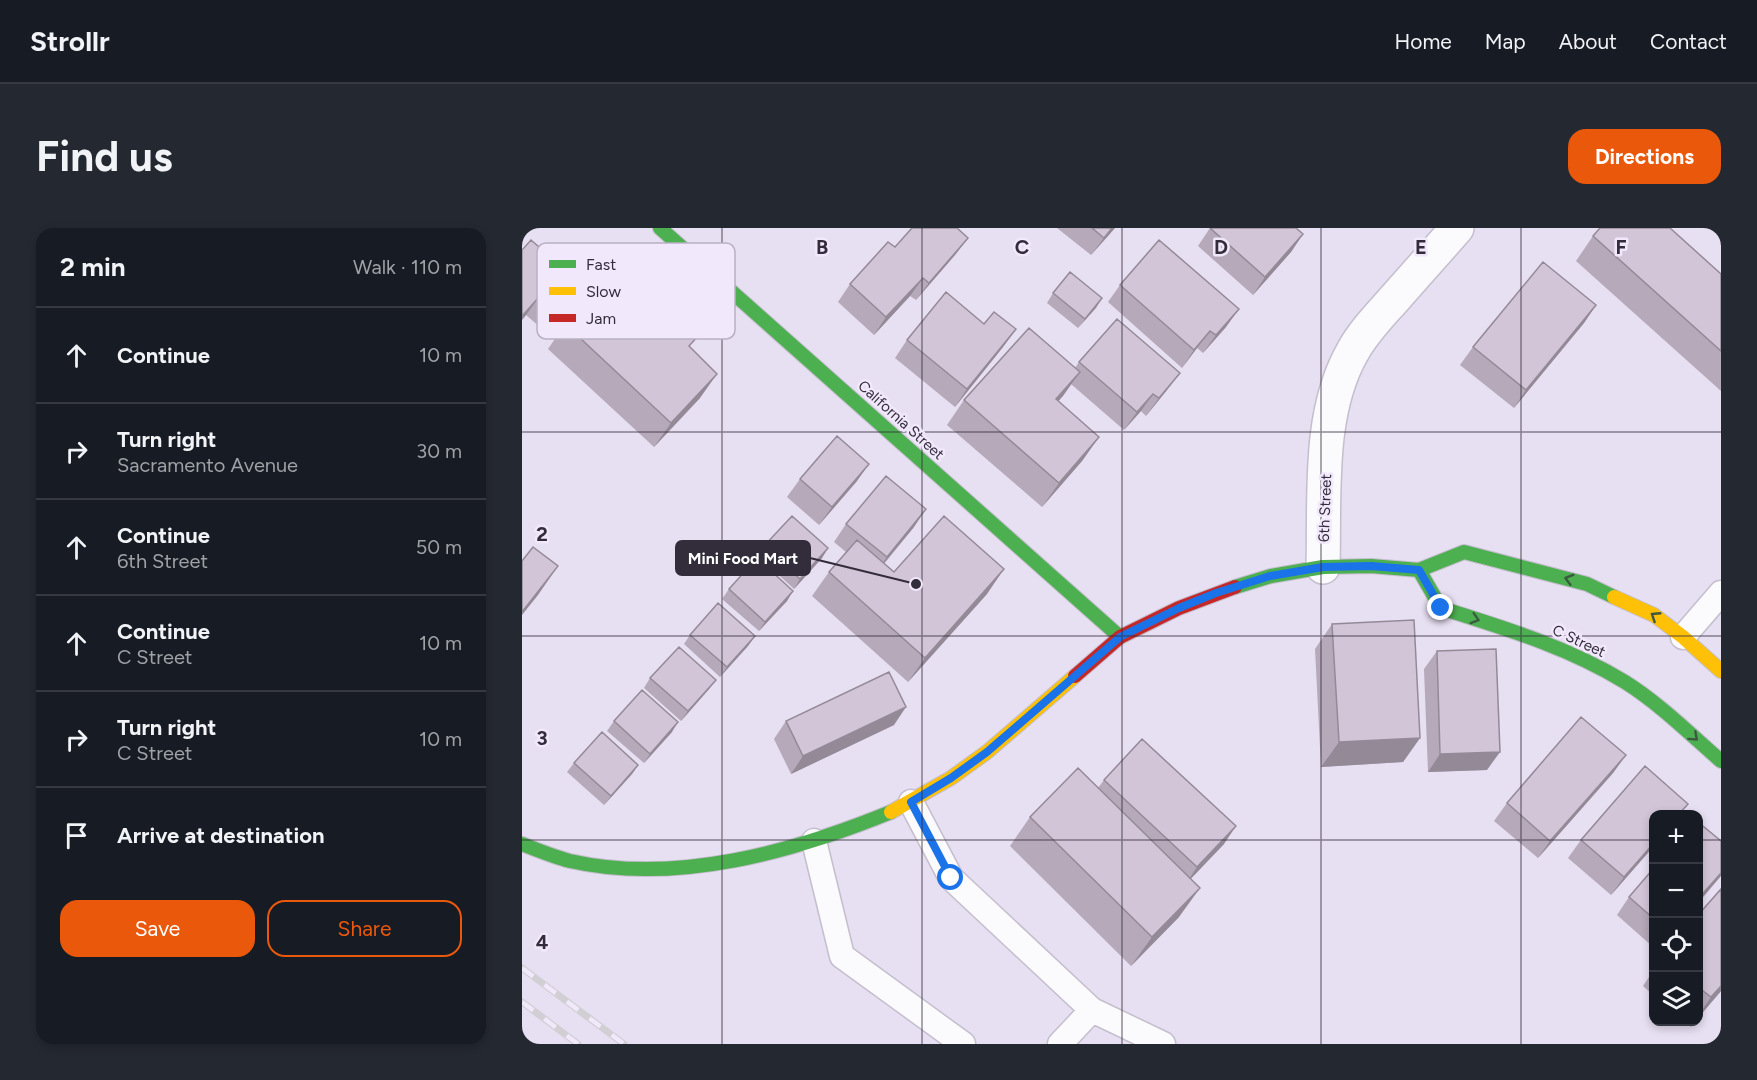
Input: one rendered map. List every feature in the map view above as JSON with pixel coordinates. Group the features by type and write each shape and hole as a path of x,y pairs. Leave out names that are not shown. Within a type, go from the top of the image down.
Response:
{"main road":[{"name":"California Street","path":"660,228 677,243"},
{"name":"California Street","path":"735,295 1120,637"},
{"path":"522,844 569,861 631,869 704,866 772,853 814,841 868,822 911,802 951,778 987,752 1120,637 1216,593 1270,576 1323,567 1371,566 1419,570 1464,552 1538,570 1587,584 1654,615 1721,671"},
{"name":"C Street","path":"1419,570 1441,608 1523,634 1578,658 1624,682 1667,713 1721,761"}],"street":[{"name":"6th Street","path":"1323,567 1326,452 1330,418 1338,383 1353,351 1375,320 1457,228"}],"lane":[{"path":"1683,637 1721,593"},
{"path":"911,802 951,878 1092,1010 1163,1044"},
{"path":"814,841 842,956 963,1044"},
{"path":"1060,1044 1092,1010"}],"building":[{"path":"912,228 957,228 968,238 929,283 923,278 886,317 850,284 888,242 895,247"},
{"path":"1092,228 1112,228 1104,238"},
{"path":"1210,228 1296,228 1303,234 1265,277"},
{"path":"1600,228 1670,228 1721,274 1721,351 1593,236"},
{"path":"531,240 537,245 537,299 522,316 522,250"},
{"path":"1159,240 1239,309 1216,335 1210,331 1194,350 1120,285"},
{"path":"1543,262 1596,305 1526,390 1473,347"},
{"path":"1070,272 1102,298 1085,319 1053,293"},
{"path":"946,292 984,324 994,312 1016,329 967,389 907,340"},
{"path":"1117,319 1180,373 1159,398 1153,394 1137,412 1079,362"},
{"path":"1029,328 1080,372 1056,399 1099,437 1059,483 964,400"},
{"path":"581,339 695,339 689,346 717,374 671,423"},
{"path":"837,436 869,464 832,507 800,479"},
{"path":"886,476 926,509 887,557 846,524"},
{"path":"792,516 828,548 800,579 764,546"},
{"path":"944,516 1004,569 925,658 829,572 857,540 894,572"},
{"path":"533,547 558,566 522,612 522,561"},
{"path":"757,558 793,591 765,622 729,589"},
{"path":"718,603 755,636 727,667 690,635"},
{"path":"1414,620 1420,738 1339,742 1332,624"},
{"path":"679,647 716,680 688,711 650,678"},
{"path":"1496,649 1500,752 1440,754 1437,651"},
{"path":"889,672 906,707 803,756 786,721"},
{"path":"642,690 678,722 650,754 614,721"},
{"path":"1581,717 1626,755 1550,841 1507,803"},
{"path":"602,732 638,765 611,796 574,763"},
{"path":"1142,739 1236,826 1197,867 1104,780"},
{"path":"1645,766 1688,804 1683,810 1649,810 1649,849 1624,877 1581,840"},
{"path":"1078,768 1200,888 1152,937 1030,817"},
{"path":"1703,826 1721,841 1721,873 1703,893"},
{"path":"1649,874 1649,914 1629,897"},
{"path":"1721,889 1721,986 1711,997 1703,991 1703,909"}],"railway":[{"path":"522,968 624,1044"},
{"path":"522,1002 578,1044"}],"traffic: fast":[{"path":"660,228 677,243"},
{"path":"735,295 1120,637"},
{"path":"1235,587 1271,576 1323,567 1371,566 1419,570 1464,552 1587,584 1614,597"},
{"path":"1419,570 1441,608 1558,648 1625,682 1650,700 1721,761"},
{"path":"522,844 570,861 610,867 651,869 692,867 734,860 814,840 891,812"}],"traffic: slow":[{"path":"1614,597 1654,615 1721,671"},
{"path":"891,812 951,778 987,752 1075,676"}],"traffic: jam":[{"path":"1075,676 1120,637 1179,608 1235,587"}],"place":[{"name":"Mini Food Mart","path":"916,584"}],"route":[{"path":"951,878 911,802 951,778 987,752 1120,637 1216,593 1270,576 1323,567 1371,566 1419,570 1441,608"}]}
